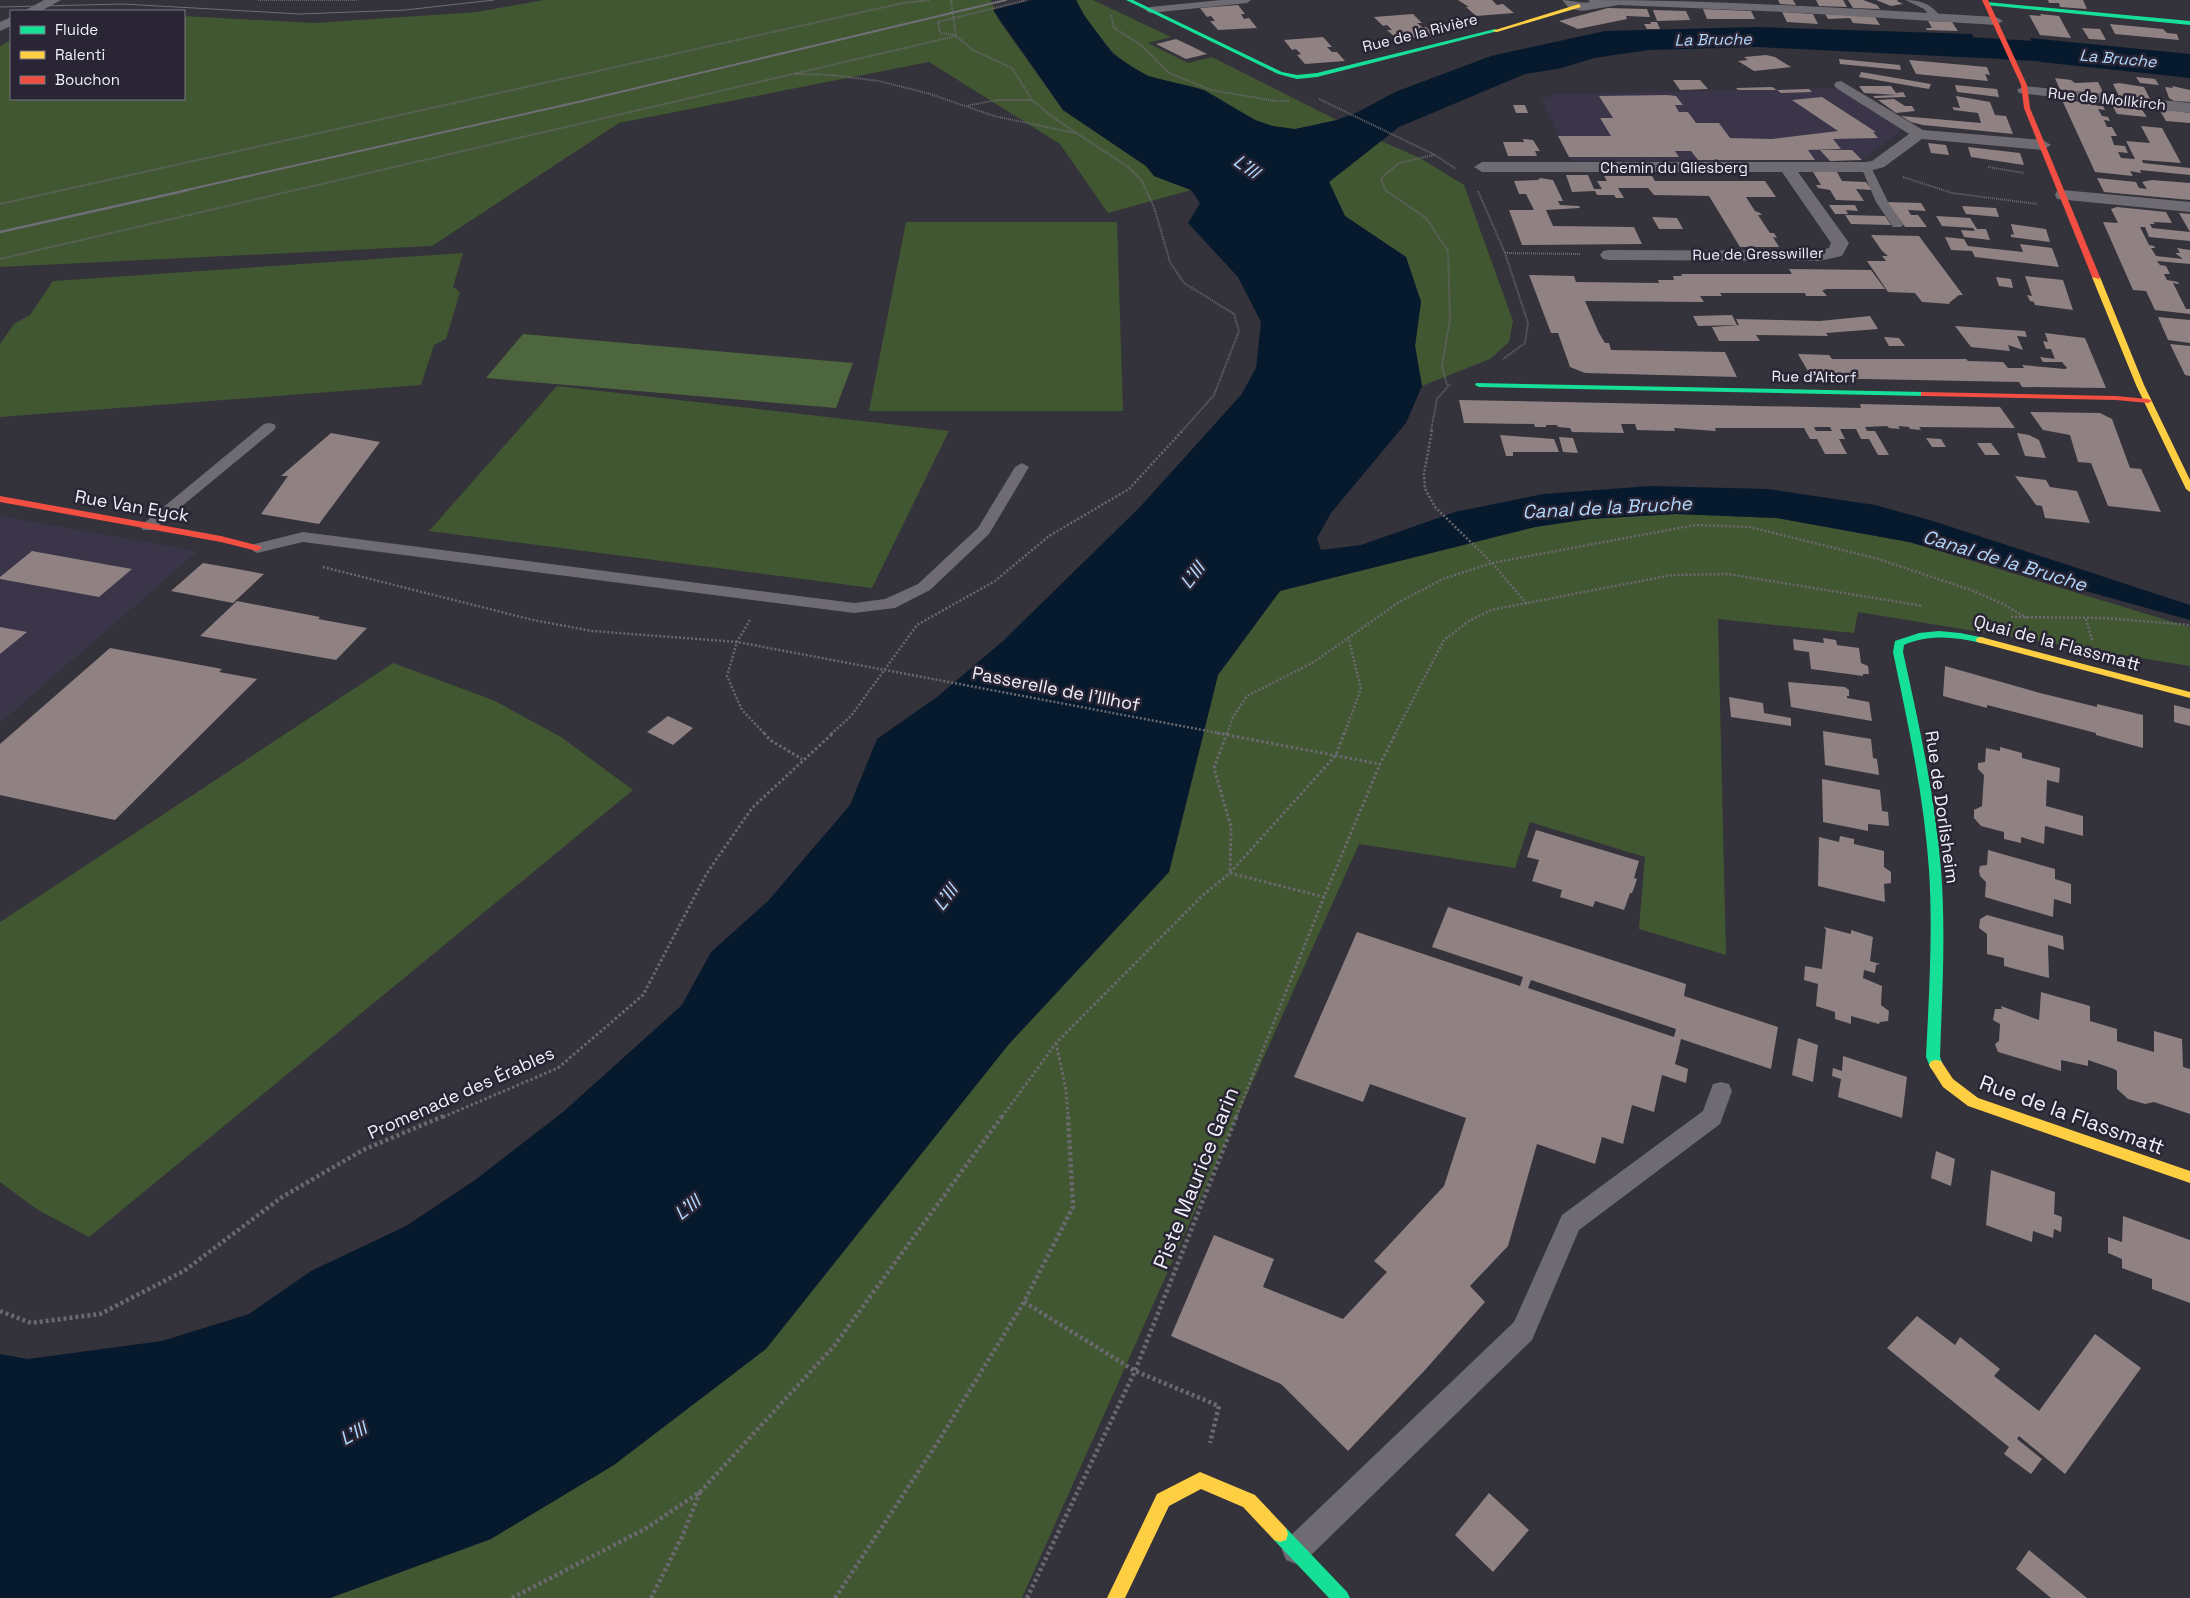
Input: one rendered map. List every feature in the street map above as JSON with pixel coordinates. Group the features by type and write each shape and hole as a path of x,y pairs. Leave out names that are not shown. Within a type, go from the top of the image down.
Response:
{"street":[{"path":"33,10 54,0"},
{"path":"1131,1 1150,10"},
{"path":"1574,3 1592,6 1596,1 1619,1 1935,16 1999,27"},
{"path":"1986,2 2190,23"},
{"path":"1986,2 2017,68 2025,100 2148,401 2184,464 2190,489"},
{"name":"Rue de la Rivière","path":"1150,10 1280,73 1297,77 1317,75 1476,36 1574,3"},
{"path":"1841,85 1919,134 2043,145"},
{"name":"Rue de Mollkirch","path":"2024,90 2190,108"},
{"path":"1878,162 1919,134"},
{"name":"Chemin du Gliesberg","path":"1482,167 1788,169 1878,162"},
{"name":"Rue de Gresswiller","path":"1609,255 1819,256 1836,252 1840,242 1788,169"},
{"path":"2063,195 2190,207"},
{"name":"Rue d'Altorf","path":"1479,386 2116,398 2148,401"},
{"name":"Rue Van Eyck","path":"0,499 221,539 257,548"},
{"name":"Quai de la Flassmatt","path":"1915,635 1929,632 1978,639 2190,695"},
{"name":"Rue de Dorlisheim","path":"1915,635 1899,643 1898,652 1923,776 1936,870 1937,930 1933,1057 1946,1082"},
{"name":"Rue de la Flassmatt","path":"1946,1082 1972,1102 2190,1177"},
{"path":"1116,1598 1163,1500 1200,1480 1249,1501 1340,1598"}],"lane":[{"path":"1150,10 1247,0"},
{"path":"1909,0 1927,7 1935,16"},
{"path":"1878,162 1882,202 1897,225"},
{"path":"148,527 269,427"},
{"path":"257,548 303,537 854,608 888,604 924,587 984,531 1022,467"},
{"path":"1296,1550 1522,1330 1570,1223 1712,1117 1721,1091"}],"path":[{"path":"258,0 358,0"},
{"path":"0,204 903,3 930,0"},
{"path":"951,0 956,36"},
{"path":"1027,0 938,22 940,33 948,32 973,50 1012,68 1032,100"},
{"path":"1131,1 1110,16 1114,28 1141,45 1169,73 1211,90 1275,102 1294,101"},
{"path":"0,259 956,36"},
{"path":"790,74 831,75 879,81 930,94 994,116 1076,133"},
{"path":"965,106 997,100 1032,100"},
{"name":"Promenade des Érables","path":"0,1311 31,1322 100,1314 184,1271 282,1197 364,1150 558,1068 643,995 707,873 752,808 802,759 851,716 917,625 995,581 1049,536 1129,489 1214,395 1239,331 1234,314 1184,283 1170,262 1154,207 1142,181 1128,167 1076,133 1032,100"},
{"path":"1314,101 1324,101"},
{"path":"1335,108 1435,155 1457,170"},
{"path":"1435,155 1400,164 1381,178 1385,190 1426,218 1448,251 1450,319 1442,366 1447,385"},
{"path":"1878,162 1923,188 1947,194 2043,205"},
{"path":"1476,188 1506,254 1528,322 1525,343 1498,362"},
{"path":"1506,254 1609,255"},
{"path":"1456,381 1447,385 1437,399 1424,474 1425,490 1435,507 1492,563 1527,604"},
{"path":"1230,873 1231,827 1214,768 1233,717 1247,696 1314,662 1398,602 1443,579 1492,563 1695,525 1750,527 1878,559 1971,590 2003,604 2028,618 2148,620 2190,625"},
{"name":"Passerelle de l'Illhof","path":"315,565 533,620 584,629 737,642 1380,764"},
{"name":"Piste Maurice Garin","path":"1027,1598 1135,1371 1324,898 1380,764 1427,669 1444,640 1469,621 1491,610 1672,576 1728,574 1925,606"},
{"path":"750,618 737,642 727,676 742,710 770,740 802,759"},
{"path":"2086,619 2094,645"},
{"path":"512,1598 645,1529 700,1492 834,1346 1056,1043 1203,895 1230,873 1336,755 1361,689 1348,636"},
{"path":"1230,873 1324,898"},
{"path":"834,1598 938,1442 1024,1302 1073,1207 1071,1147 1066,1090 1056,1043"},
{"path":"1024,1302 1135,1371 1220,1406 1200,1480"},
{"path":"651,1598 682,1537 700,1492"}],"shaded area":[{"path":"1838,88 1899,127 1901,131 1862,160 1571,161 1541,100 1554,94"},
{"path":"0,516 198,551 0,723"}],"green space":[{"path":"544,0 991,0 998,19 1063,110 1146,166 1154,176 1191,190 1108,213 1060,144 929,62 619,123 432,246 0,267 0,46 10,41 10,100 185,100 185,16 314,23 477,12"},
{"path":"1076,0 1093,0 1171,37 1148,43 1188,63 1212,57 1337,120 1311,127 1282,129 1259,122 1205,91 1149,76 1126,63 1106,45"},
{"path":"1381,141 1420,158 1464,185 1513,321 1509,342 1490,359 1422,386 1415,346 1421,301 1406,257 1345,216 1329,182"},
{"path":"906,222 1117,222 1123,411 869,411"},
{"path":"463,253 453,287 460,292 446,339 434,345 421,385 0,417 0,344 14,324 30,315 53,281"},
{"path":"523,334 853,363 836,408 486,378"},
{"path":"557,386 949,431 872,588 429,531"},
{"path":"1676,514 1776,518 1909,542 2190,627 2190,666 1858,612 1854,633 1718,619 1726,955 1639,929 1645,857 1530,822 1515,868 1359,844 1022,1598 330,1598 491,1539 1009,1044 1169,872 1218,675 1280,591 1535,527 1589,519"},
{"path":"393,663 493,700 561,737 633,790 89,1237 38,1210 0,1182 0,922"}],"water":[{"path":"1032,0 1076,0 1084,15 1113,54 1131,66 1148,76 1204,90 1255,120 1273,126 1295,129 1337,120 1358,112 1395,92 1491,56 1605,31 1757,27 1972,34 1981,58 1757,47 1649,50 1594,58 1562,68 1525,74 1399,127 1329,182 1345,216 1406,257 1421,302 1415,346 1422,386 1406,423 1331,513 1317,538 1321,550 1361,545 1455,512 1543,494 1650,486 1768,489 1875,505 1933,521 2190,605 2190,620 1909,542 1776,518 1676,514 1589,519 1535,527 1280,591 1218,675 1169,872 1009,1044 766,1349 614,1465 491,1539 330,1598 0,1598 0,1354 28,1359 162,1341 249,1314 311,1271 406,1226 475,1180 563,1112 682,1005 711,952 768,901 850,805 877,739 937,697 1003,641 1139,508 1241,395 1256,368 1261,322 1238,277 1188,223 1200,203 1191,190 1154,176 1146,166 1063,110 993,10"},
{"path":"2030,38 2190,54 2190,78 2041,62"}],"building":[{"path":"1458,0 1492,0 1497,5 1503,4 1514,13 1476,16 1466,7 1469,7"},
{"path":"1778,0 1793,0 1796,5 1780,4"},
{"path":"1816,0 1843,0 1847,7 1819,6"},
{"path":"1848,0 1863,0 1877,5 1880,9 1853,8"},
{"path":"1876,0 1898,0 1903,4 1891,6"},
{"path":"2048,0 2083,0 2087,9 2060,7 2059,3 2049,3"},
{"path":"1238,5 1245,14 1241,14 1244,19 1249,18 1257,28 1218,30 1210,21 1215,21 1211,16 1207,17 1200,8"},
{"path":"1608,8 1647,9 1650,17 1626,16 1627,19 1578,29 1559,21"},
{"path":"1703,9 1751,11 1755,19 1707,19"},
{"path":"1653,10 1686,11 1690,20 1657,21"},
{"path":"1782,12 1813,14 1818,24 1787,22"},
{"path":"1413,14 1422,23 1417,23 1422,27 1426,27 1436,36 1397,39 1387,30 1392,30 1387,25 1383,26 1374,17"},
{"path":"1825,14 1875,17 1880,25 1853,23 1850,18 1828,19"},
{"path":"2040,14 2059,16 2071,38 2040,35 2029,15 2041,16"},
{"path":"1928,21 1952,22 1958,31 1927,30 1926,28 1932,28"},
{"path":"1650,22 1657,22 1660,29 1647,29 1644,24 1651,24"},
{"path":"2110,24 2163,29 2167,33 2177,34 2179,40 2115,34"},
{"path":"2082,28 2100,29 2106,40 2089,39"},
{"path":"1323,37 1332,47 1327,47 1332,52 1337,52 1345,61 1305,64 1297,55 1301,54 1296,49 1292,50 1284,40"},
{"path":"1176,39 1207,54 1186,59 1156,44"},
{"path":"1766,55 1775,57 1791,67 1754,71 1738,61 1748,60 1744,57"},
{"path":"1839,59 1900,65 1901,70 1840,64"},
{"path":"1909,60 1987,67 1990,75 1985,74 1988,81 1916,74"},
{"path":"1861,72 1931,84 1929,89 1859,77"},
{"path":"2136,77 2155,79 2159,85 2140,83"},
{"path":"2055,78 2071,80 2075,83 2098,82 2104,94 2060,90"},
{"path":"1673,80 1700,80 1708,89 1680,90"},
{"path":"2119,83 2144,87 2150,99 2119,96 2113,84"},
{"path":"1955,85 1997,89 1999,97 1957,92"},
{"path":"1859,86 1891,86 1896,93 1903,92 1906,97 1875,98 1873,96 1898,95 1864,93"},
{"path":"2172,86 2190,90 2190,102 2174,101 2169,98 2165,87 2173,88"},
{"path":"1772,87 1777,90 1738,90 1736,88"},
{"path":"1809,89 1812,92 1781,93 1777,90"},
{"path":"1599,96 1676,96 1683,105 1675,105 1679,112 1688,112 1696,123 1719,123 1730,138 1772,139 1838,131 1792,100 1822,97 1876,132 1873,132 1878,138 1833,139 1841,149 1808,150 1815,160 1698,160 1691,151 1675,151 1679,157 1569,157 1558,136 1611,136 1600,118 1613,118"},
{"path":"1956,96 1990,102 1995,115 2006,116 2013,134 1923,125 1911,122 1901,116 1981,123 1978,113 1954,110 1952,107 1960,108"},
{"path":"1894,99 1905,106 1912,106 1915,111 1896,113 1878,100"},
{"path":"2062,100 2095,103 2097,106 2103,106 2105,110 2098,109 2102,116 2108,117 2110,121 2104,120 2107,127 2112,127 2117,136 2111,136 2114,145 2125,146 2128,153 2118,152 2121,158 2135,159 2126,141 2150,143 2141,126 2162,128 2181,163 2142,160 2143,163 2190,168 2190,175 2140,170 2141,173 2130,171 2133,176 2095,172"},
{"path":"1513,105 1525,105 1528,113 1516,113"},
{"path":"2112,105 2140,107 2147,117 2117,114"},
{"path":"2159,109 2190,113 2190,123 2166,121"},
{"path":"1523,139 1533,140 1540,151 1535,151 1537,156 1508,156 1503,142 1524,142"},
{"path":"1928,143 1946,145 1949,155 1931,153"},
{"path":"1968,147 2020,153 2024,165 1971,157"},
{"path":"1820,150 1852,150 1862,160 1830,161"},
{"path":"1813,172 1837,172 1842,181 1866,182 1872,190 1856,189 1864,201 1836,200 1830,190 1818,188 1816,185 1821,185"},
{"path":"1566,175 1588,175 1594,189 1602,189 1597,181 1607,181 1604,176 1652,176 1655,181 1765,181 1776,197 1746,197 1755,211 1762,215 1758,215 1770,233 1774,233 1777,238 1773,237 1779,247 1740,247 1709,196 1654,195 1648,188 1618,188 1624,198 1616,198 1614,195 1597,195 1595,191 1572,192"},
{"path":"1540,178 1553,180 1563,201 1558,201 1560,205 1579,206 1580,208 1546,210 1553,226 1634,227 1642,244 1522,245 1509,210 1534,210 1526,194 1519,194 1514,181 1538,180"},
{"path":"2097,178 2136,182 2139,188 2147,189 2142,182 2152,180 2190,183 2190,200 2104,192"},
{"path":"1887,202 1921,203 1926,211 1908,210 1911,215 1918,215 1927,227 1905,227"},
{"path":"1829,205 1855,205 1858,211 1846,210 1848,214 1835,214"},
{"path":"1962,206 1996,208 1999,217 1966,214"},
{"path":"2117,207 2166,212 2172,223 2153,222 2155,224 2150,224 2152,228 2190,232 2190,241 2149,237 2145,227 2140,227 2149,245 2154,246 2155,248 2151,248 2156,256 2183,259 2175,253 2180,253 2177,248 2190,250 2190,264 2157,261 2160,265 2166,266 2170,274 2164,274 2167,280 2178,282 2179,284 2173,283 2186,309 2190,309 2190,314 2155,310 2146,291 2133,290 2103,222 2118,223 2111,209"},
{"path":"2179,213 2190,214 2190,232"},
{"path":"1845,215 1885,216 1891,225 1851,224"},
{"path":"1936,216 1970,218 1977,229 1986,229 1990,240 1964,237 1961,230 1975,231 1973,228 1942,226"},
{"path":"1652,217 1677,218 1683,229 1659,229"},
{"path":"2011,224 2046,229 2050,242 2011,237 2011,234 2014,235"},
{"path":"1871,235 1919,236 1963,295 1959,295 1950,304 1922,302 1915,293 1888,292 1867,261 1886,261 1882,256 1888,256 1882,251"},
{"path":"1945,237 1964,239 1968,246 2023,252 2020,244 2052,248 2059,267 1975,257 1972,251 1951,250"},
{"path":"1789,269 1871,270 1885,289 1822,290 1827,296 1806,296 1805,293 1720,293 1722,296 1700,296 1704,302 1585,301 1599,333 1605,343 1609,343 1611,350 1725,352 1737,377 1585,373 1570,367 1558,333 1551,333 1529,275 1574,276 1576,282 1659,283 1658,280 1674,280 1673,276 1682,276 1681,274 1792,274"},
{"path":"2025,276 2063,280 2073,310 2035,305 2027,295 2032,296"},
{"path":"1996,277 2011,279 2013,288 1999,286"},
{"path":"1732,315 1737,325 1698,326 1693,316"},
{"path":"1870,316 1878,329 1826,333 1828,336 1756,335 1760,341 1719,341 1712,327 1739,325 1736,319 1820,321"},
{"path":"2158,317 2190,320 2190,343 2168,340"},
{"path":"1955,326 2025,331 2027,337 2017,336 2023,350 2008,345 2010,351 1971,347"},
{"path":"2045,333 2085,338 2106,388 2022,387 2019,382 1812,378 1798,354 1829,355 1832,359 1966,359 1968,361 2003,362 2008,368 2024,368 2022,365 2067,368 2062,362 2043,362 2040,357 2055,359 2051,349 2046,349 2043,341 2048,342"},
{"path":"1884,337 1899,338 1905,346 1889,346"},
{"path":"2170,344 2190,346 2190,376 2185,375"},
{"path":"1459,400 1861,408 1860,404 2000,407 2015,428 1919,427 1921,430 1898,426 1900,429 1887,426 1865,427 1867,431 1875,431 1889,455 1878,455 1869,439 1861,439 1856,429 1840,429 1845,439 1839,439 1847,454 1825,454 1817,439 1810,439 1804,428 1715,428 1716,431 1674,428 1675,431 1637,430 1635,424 1621,424 1624,433 1572,432 1570,428 1558,427 1557,425 1535,427 1534,424 1464,423","holes":["1814,427 1830,427 1832,431 1816,431"]},
{"path":"2030,412 2100,413 2112,419 2130,468 2141,469 2161,512 2108,506 2091,463 2078,462 2070,435 2043,430"},
{"path":"331,433 380,442 319,524 261,514 288,476 281,476"},
{"path":"2017,433 2029,435 2039,440 2046,458 2025,456"},
{"path":"1500,435 1554,439 1559,452 1513,452 1513,456 1506,456"},
{"path":"1559,437 1573,438 1578,453 1563,452"},
{"path":"1926,438 1941,439 1946,447 1932,447"},
{"path":"1977,443 1991,443 2000,455 1985,455"},
{"path":"2015,476 2046,480 2050,487 2077,491 2090,523 2045,518 2042,506 2036,505"},
{"path":"32,551 132,569 99,597 0,579 0,577"},
{"path":"203,563 264,574 233,603 171,591"},
{"path":"237,601 367,628 336,660 200,636"},
{"path":"0,627 27,632 0,654"},
{"path":"1823,638 1836,640 1837,645 1859,648 1861,663 1868,666 1869,674 1863,674 1863,676 1811,669 1809,652 1794,650 1793,639 1824,643"},
{"path":"110,648 222,669 219,672 257,679 115,820 0,795 0,744"},
{"path":"1945,666 2040,693 2097,707 2097,704 2143,715 2143,748 2096,735 2096,733 1987,705 1987,708 1943,696"},
{"path":"1788,682 1845,687 1849,690 1847,698 1869,702 1872,721 1791,707"},
{"path":"1729,697 1763,703 1764,713 1791,718 1791,726 1731,717"},
{"path":"2174,705 2190,709 2190,726 2174,722"},
{"path":"668,716 693,728 673,745 647,732"},
{"path":"1823,731 1871,739 1873,758 1877,759 1879,775 1825,765"},
{"path":"2000,747 2022,753 2022,758 2060,768 2059,783 2047,780 2046,806 2083,816 2083,836 2045,826 2044,844 2021,837 2021,843 2004,839 2004,832 1981,826 1974,818 1974,810 1982,806 1984,775 1978,769 1978,763 1985,762 1986,748 2000,751"},
{"path":"1822,779 1880,790 1882,811 1888,812 1889,826 1868,824 1868,831 1823,822"},
{"path":"1536,830 1639,861 1634,878 1637,879 1624,910 1595,901 1593,907 1560,897 1562,890 1532,881 1539,860 1527,857"},
{"path":"1840,836 1854,839 1854,844 1884,851 1884,867 1891,872 1891,883 1884,884 1885,902 1818,886 1819,837 1839,842"},
{"path":"1988,850 2055,869 2055,879 2071,884 2071,904 2054,899 2053,917 1985,897 1986,882 1980,876 1979,871 1980,866 1987,865"},
{"path":"1448,907 1686,984 1684,996 1778,1027 1771,1069 1681,1039 1675,1064 1688,1069 1686,1083 1662,1075 1654,1112 1632,1105 1623,1144 1602,1137 1595,1164 1537,1144 1508,1246 1470,1286 1485,1302 1425,1370 1348,1451 1281,1384 1171,1336 1214,1235 1274,1259 1263,1287 1343,1319 1387,1272 1374,1261 1444,1186 1466,1118 1370,1084 1363,1102 1294,1077 1357,932 1520,986 1523,977 1432,947","holes":["1531,980 1676,1029 1674,1037 1528,988"]},
{"path":"1987,915 2063,936 2064,950 2048,945 2049,978 2004,966 2004,958 1987,954 1987,934 1979,928 1980,919"},
{"path":"1824,927 1851,934 1851,930 1873,937 1870,961 1880,964 1876,965 1875,973 1864,970 1863,978 1882,986 1881,1005 1889,1011 1888,1021 1880,1022 1879,1024 1851,1016 1851,1024 1835,1019 1835,1012 1816,1006 1818,984 1804,980 1805,966 1822,969 1826,930"},
{"path":"2041,992 2090,1006 2090,1021 2117,1029 2117,1041 2154,1052 2154,1031 2182,1039 2183,1067 2190,1069 2190,1114 2154,1102 2145,1104 2128,1099 2117,1089 2117,1071 2088,1060 2088,1066 2061,1060 2061,1071 1998,1052 1995,1044 1999,1041 2000,1024 1993,1020 1995,1009 2002,1009 2001,1006 2039,1020"},
{"path":"1798,1038 1818,1045 1813,1082 1792,1075"},
{"path":"1843,1056 1907,1077 1902,1118 1838,1097 1841,1079 1832,1076 1833,1068 1842,1071"},
{"path":"1936,1151 1955,1159 1951,1186 1931,1178"},
{"path":"1991,1170 2055,1192 2054,1214 2062,1217 2061,1232 2054,1229 2053,1238 2033,1231 2032,1242 1986,1225"},
{"path":"2123,1216 2190,1240 2190,1303 2152,1289 2152,1279 2122,1268 2122,1259 2108,1253 2108,1237 2122,1242"},
{"path":"1917,1316 1955,1345 1960,1337 2000,1369 1994,1376 2039,1411 2095,1334 2141,1368 2065,1474 2019,1436 2017,1439 2042,1459 2031,1474 2004,1454 2009,1447 1887,1348"},
{"path":"1489,1493 1529,1530 1493,1572 1455,1535"},
{"path":"2029,1550 2087,1598 2051,1598 2016,1569"}],"waterway":[{"name":"La Bruche","path":"1886,42 2035,51 2190,65"}],"tram line":[{"path":"0,7 123,4 300,14 405,10 494,0"}],"railway":[{"path":"182,191 578,102 1006,0"},
{"path":"0,232 188,190"}],"traffic: fast":[{"path":"1129,0 1280,73 1297,77 1317,75 1495,31"},
{"path":"1987,4 2190,23"},
{"path":"1479,385 1924,394"},
{"path":"1936,1065 1933,1057 1937,917 1933,842 1920,760 1898,652 1899,643 1929,634 1950,634 1981,640"},
{"path":"1280,1534 1341,1598"}],"traffic: slow":[{"path":"1495,31 1579,6"},
{"path":"2096,277 2140,385 2190,489"},
{"path":"1981,640 2190,695"},
{"path":"1936,1065 1948,1083 1973,1102 2190,1177"},
{"path":"1116,1598 1163,1500 1200,1480 1249,1501 1280,1534"}],"traffic: jam":[{"path":"1985,0 2024,85 2027,108 2096,277"},
{"path":"1924,394 2116,398 2148,401"},
{"path":"0,499 221,539 257,548"}],"water label":[{"name":"L'Ill","path":"1247,166"},
{"name":"Canal de la Bruche","path":"1607,507"},
{"name":"Canal de la Bruche","path":"2005,560"},
{"name":"L'Ill","path":"1192,575"},
{"name":"L'Ill","path":"945,897"},
{"name":"L'Ill","path":"687,1207"},
{"name":"L'Ill","path":"353,1433"}]}
